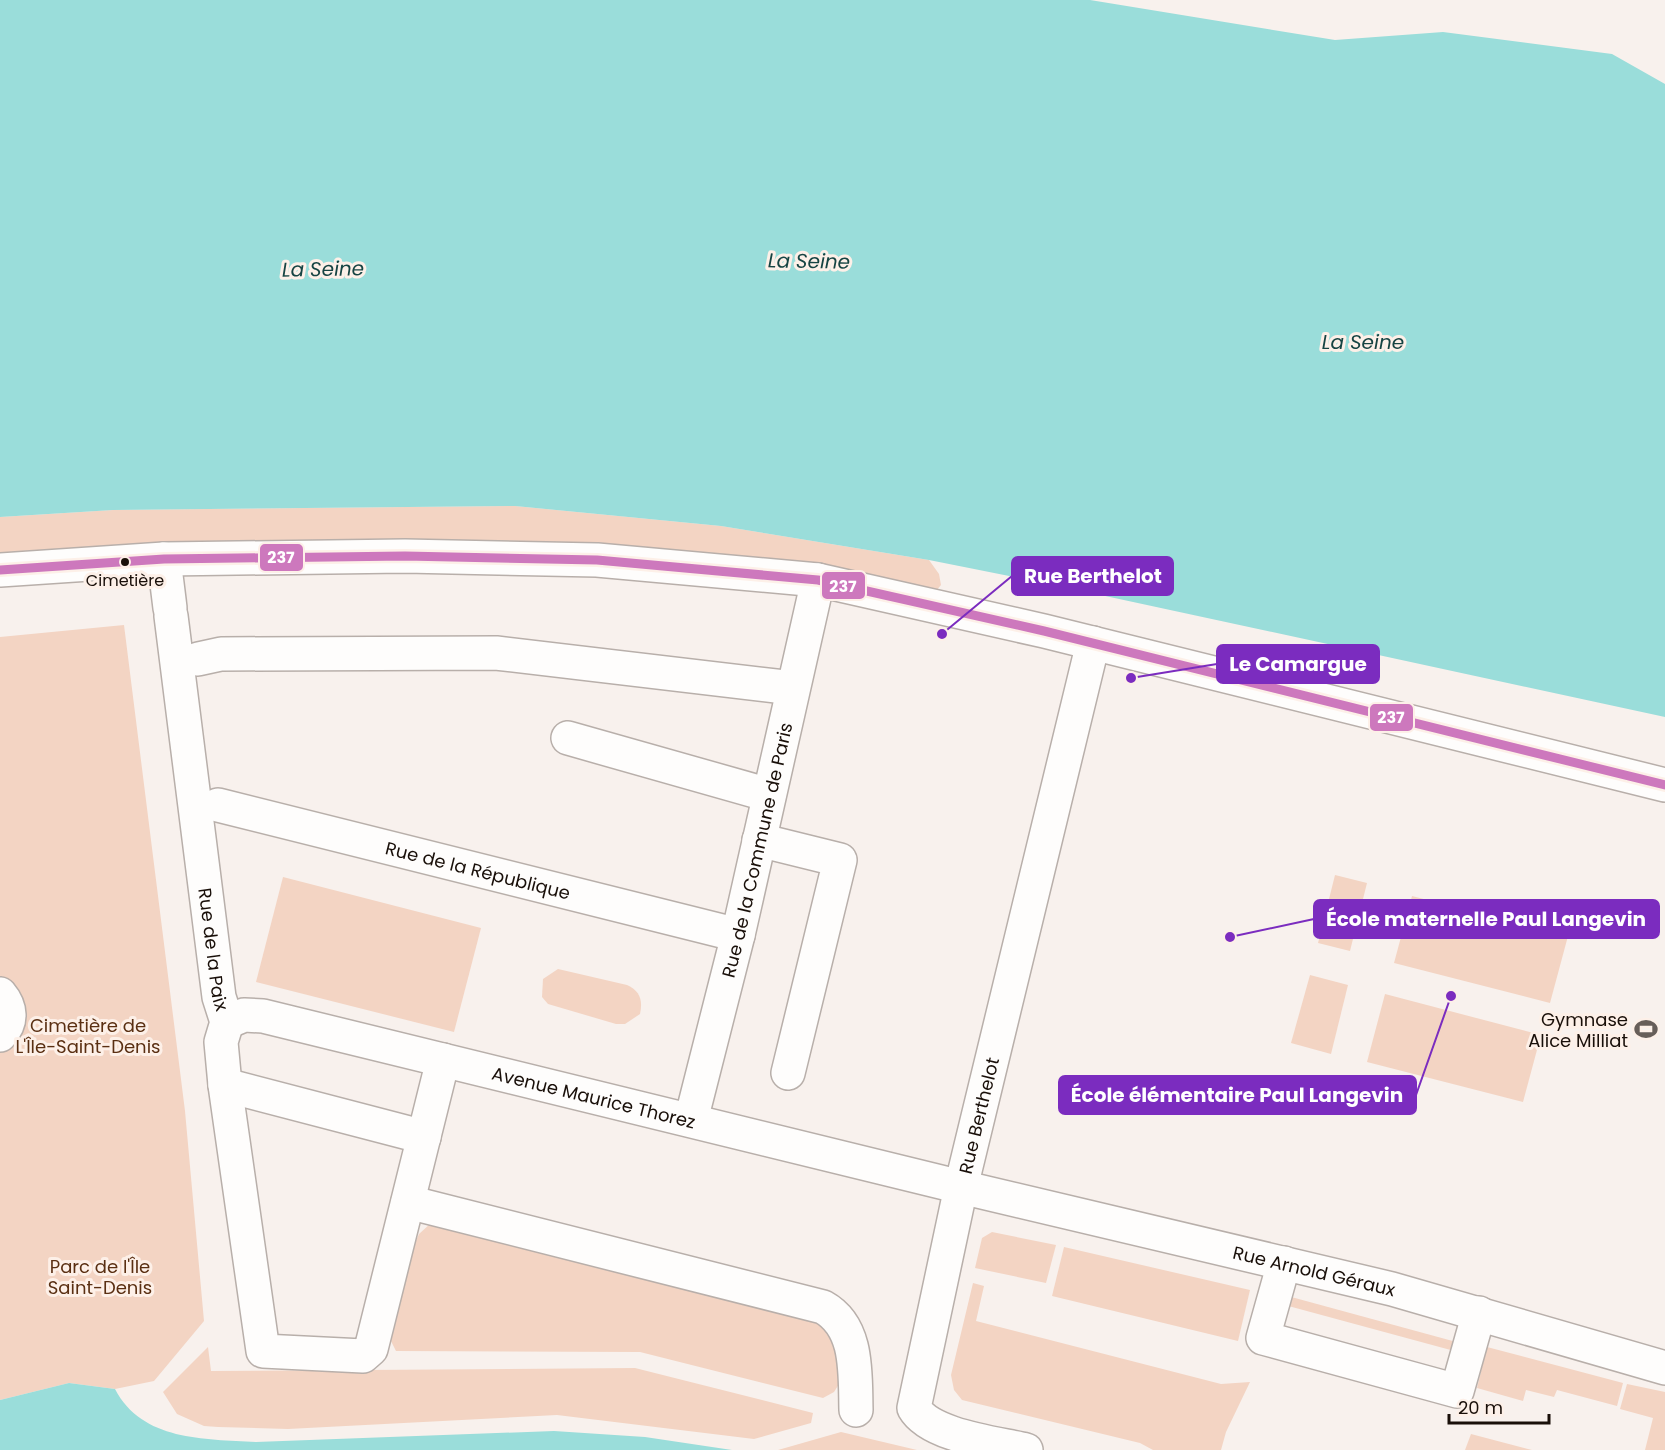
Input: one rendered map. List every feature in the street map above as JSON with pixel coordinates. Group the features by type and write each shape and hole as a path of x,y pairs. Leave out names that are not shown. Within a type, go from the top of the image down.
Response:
{"street":[{"path":"0,570 164,559 405,556 597,560 818,580 1094,644 1665,785"},
{"name":"Rue de la Paix","path":"164,559 219,997 227,1022 221,1042 225,1085 263,1351 363,1356 369,1353 408,1202"},
{"name":"Rue de la Commune de Paris","path":"691,1120 738,935 818,580"},
{"name":"Rue Berthelot","path":"1026,1450 945,1431 918,1415 914,1408 961,1187 1094,644"},
{"path":"198,659 221,654 496,652 793,688"},
{"path":"568,738 769,795"},
{"name":"Rue de la République","path":"218,805 738,935"},
{"path":"759,840 840,860 788,1073"},
{"path":"0,994 7,1003 10,1013 8,1024 0,1035"},
{"name":"Avenue Maurice Thorez","path":"227,1022 244,1016 263,1016 961,1187"},
{"path":"443,1060 408,1202 823,1307 841,1321 855,1355 856,1410"},
{"path":"225,1085 424,1137"},
{"name":"Rue Arnold Géraux","path":"961,1187 1284,1263 1479,1313 1665,1368"},
{"path":"1284,1263 1263,1338 1457,1391 1479,1313"}],"green space":[{"path":"515,506 721,526 929,560 939,574 941,585 931,597 852,581 0,555 0,517 113,510"},
{"name":"Cimetière de L'Île-Saint-Denis","path":"124,625 185,1111 204,1321 154,1381 115,1389 69,1383 0,1400 0,637"},
{"path":"1335,875 1367,883 1350,951 1318,943"},
{"path":"283,877 481,928 454,1032 256,982"},
{"path":"1412,896 1568,936 1550,1003 1394,963"},
{"path":"558,969 631,987 640,996 640,1014 625,1024 616,1024 548,1004 542,997 543,979"},
{"path":"1310,975 1348,985 1331,1054 1291,1043"},
{"path":"1385,994 1541,1035 1523,1102 1367,1062"},
{"path":"431,1223 818,1315 834,1328 841,1381 834,1392 823,1398 640,1352 396,1351 391,1341 415,1243 419,1234"},
{"path":"992,1232 1056,1245 1046,1283 975,1268 982,1238"},
{"path":"1064,1247 1250,1290 1238,1341 1052,1296"},
{"path":"973,1283 984,1286 976,1321 1221,1384 1250,1382 1226,1432 1221,1450 1153,1450 1140,1443 962,1400 954,1390 951,1375"},
{"path":"1284,1295 1460,1343 1458,1352 1281,1304"},
{"path":"208,1347 211,1371 635,1368 813,1413 811,1423 754,1439 557,1415 288,1429 204,1426 177,1414 163,1392"},
{"path":"1487,1347 1623,1383 1617,1406 1557,1390 1554,1397 1526,1390 1523,1401 1477,1388"},
{"path":"1627,1384 1665,1392 1665,1450 1645,1450 1653,1418 1620,1409"},
{"path":"841,1432 917,1450 778,1450"},
{"path":"1471,1434 1532,1450 1465,1450"}],"water":[{"name":"La Seine","path":"0,0 1090,0 1335,40 1443,32 1612,54 1665,84 1665,717 1059,586 929,560 721,526 515,506 113,510 0,517"},
{"path":"69,1383 115,1389 127,1406 141,1419 158,1428 196,1438 256,1442 554,1431 645,1437 732,1450 0,1450 0,1400"}],"transit line":[{"name":"237","path":"0,570 164,559 405,556 597,560 818,580 1044,631 1665,785"}],"place":[{"name":"Cimetière","path":"125,562"},
{"name":"Rue Berthelot","path":"942,634"},
{"name":"Le Camargue","path":"1131,678"},
{"name":"École maternelle Paul Langevin","path":"1230,937"},
{"name":"École élémentaire Paul Langevin","path":"1451,996"},
{"name":"Gymnase Alice Milliat","path":"1646,1029"}],"park label":[{"name":"Parc de l'Île Saint-Denis","path":"100,1276"}]}
